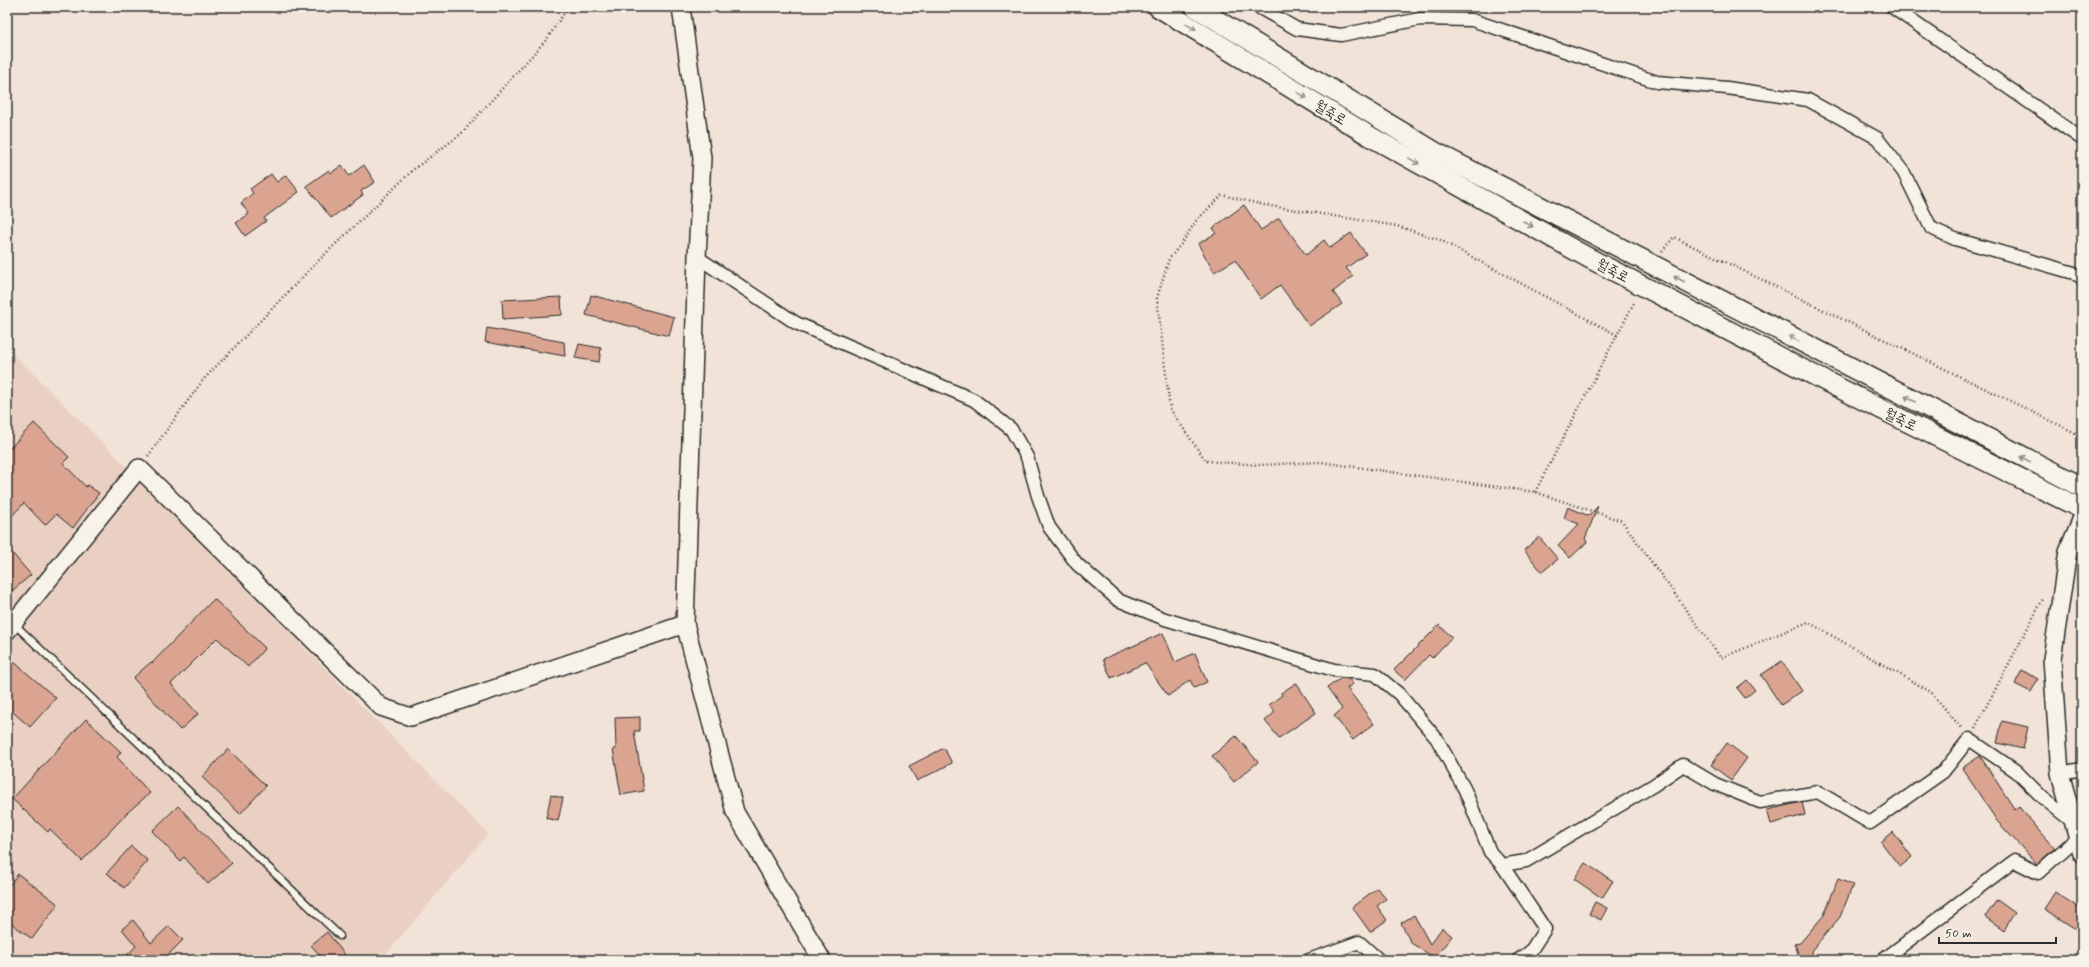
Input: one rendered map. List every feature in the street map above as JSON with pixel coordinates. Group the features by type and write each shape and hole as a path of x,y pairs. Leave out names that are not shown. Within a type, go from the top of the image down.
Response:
{"main road":[{"name":"월죽로","path":"1158,7 1373,138 1587,256 1831,384 2056,486"},
{"name":"월죽로","path":"1195,7 1435,152 2056,486 2082,509"},
{"path":"2056,486 2082,487"}],"street":[{"path":"681,7 702,158 697,257 685,624 734,812 822,960"},
{"path":"1258,7 1297,29 1341,35 1420,18 1472,20 1657,82 1727,88 1808,100 1877,138 1904,173 1931,228 1955,239 2069,272 2082,278"},
{"path":"1892,7 2082,138"},
{"path":"697,257 796,323 974,400 1010,429 1027,457 1049,527 1077,564 1118,600 1165,619 1334,670 1375,674 1399,694 1437,739 1465,790 1490,852 1502,865 1545,929 1530,952 1518,960"},
{"path":"9,624 139,468 381,707 411,717 685,624"},
{"path":"1883,960 2014,861 2038,873 2079,846 2060,774 2052,659 2068,551 2082,518"},
{"path":"1502,865 1526,861 1654,785 1683,765 1715,784 1760,802 1818,792 1870,823 1943,772 1970,739 2016,771 2043,798 2073,822"},
{"path":"2060,774 2082,769"},
{"path":"1309,960 1359,942 1378,960"}],"lane":[{"path":"9,624 340,936"}],"path":[{"path":"139,468 203,380 318,261 414,170 461,134 546,39 568,7"},
{"path":"1617,335 1440,240 1397,226 1264,205 1222,195 1196,221 1182,244 1169,259 1157,298 1170,409 1206,461 1259,466 1320,462 1535,492 1622,521 1721,658 1808,622 1931,692 1970,739 2046,592"},
{"path":"1657,256 1674,237 2082,436"},
{"path":"1535,492 1637,297"}],"shaded area":[{"path":"7,348 114,454 488,834 381,960 7,960"}],"building":[{"path":"342,165 349,176 364,165 375,182 361,191 363,195 331,218 306,186 329,170 331,173"},
{"path":"271,174 277,182 286,175 299,192 264,218 266,221 245,236 236,223 249,214 241,203 253,193 250,189"},
{"path":"1244,205 1261,230 1279,218 1306,255 1324,240 1330,248 1351,233 1366,254 1346,268 1353,276 1333,292 1342,304 1309,326 1280,285 1261,299 1235,260 1214,272 1198,244 1216,233 1213,228"},
{"path":"591,295 674,317 669,336 586,315"},
{"path":"561,297 562,315 503,319 502,300"},
{"path":"487,328 564,342 565,356 485,342"},
{"path":"579,344 601,348 599,362 575,358"},
{"path":"34,423 69,457 63,463 86,487 87,485 99,493 73,528 56,514 45,525 24,503 7,521 7,451"},
{"path":"1598,506 1585,539 1587,542 1570,558 1558,546 1579,524 1564,518 1568,507 1589,516"},
{"path":"1539,537 1558,559 1542,572 1524,550"},
{"path":"7,547 31,575 7,595"},
{"path":"214,599 265,648 248,667 217,638 171,684 198,714 180,730 133,678 151,662 152,663"},
{"path":"1439,625 1452,637 1432,658 1429,655 1405,680 1394,670"},
{"path":"1163,633 1175,662 1195,653 1207,682 1194,688 1190,680 1168,696 1145,663 1111,678 1103,659"},
{"path":"7,656 56,698 30,727 7,707"},
{"path":"1782,661 1802,691 1781,705 1761,675"},
{"path":"2022,670 2038,679 2031,692 2015,684"},
{"path":"1341,678 1349,679 1353,684 1347,688 1374,724 1353,740 1334,716 1342,709 1327,688"},
{"path":"1747,680 1755,690 1745,698 1737,688"},
{"path":"1296,683 1316,713 1279,738 1265,721 1275,712 1269,705 1282,695 1281,693"},
{"path":"640,717 640,731 634,731 644,791 621,795 613,749 616,749 615,718"},
{"path":"86,719 121,752 117,757 150,793 128,812 82,861 50,829 48,832 12,799"},
{"path":"2002,721 2028,727 2023,749 1997,743"},
{"path":"1236,736 1258,762 1234,782 1212,756"},
{"path":"1727,743 1747,758 1731,780 1711,765"},
{"path":"944,748 952,763 917,781 909,766"},
{"path":"228,749 266,786 240,814 202,777"},
{"path":"1980,756 2015,810 2019,807 2055,848 2037,864 1997,821 1962,768"},
{"path":"551,795 563,798 558,821 546,818"},
{"path":"1802,802 1805,815 1771,824 1767,810"},
{"path":"178,806 232,863 208,884 184,857 180,861 152,831"},
{"path":"1893,832 1912,857 1900,867 1881,842"},
{"path":"131,846 148,861 124,888 107,873"},
{"path":"1585,863 1613,881 1602,898 1574,879"},
{"path":"18,874 58,904 32,939 7,920 7,888"},
{"path":"1838,879 1853,885 1840,917 1811,951 1814,960 1800,960 1795,944 1800,943 1824,915"},
{"path":"1377,888 1386,899 1377,906 1387,920 1370,932 1352,907"},
{"path":"2055,892 2082,910 2082,933 2044,909"},
{"path":"1997,900 2015,913 2004,930 1985,917"},
{"path":"1595,902 1607,908 1601,920 1589,914"},
{"path":"1414,915 1430,944 1442,928 1452,936 1436,956 1438,960 1411,943 1401,923"},
{"path":"133,920 151,943 169,926 183,940 163,960 122,960 136,946 122,929"},
{"path":"327,932 349,960 324,960 311,945"}]}
